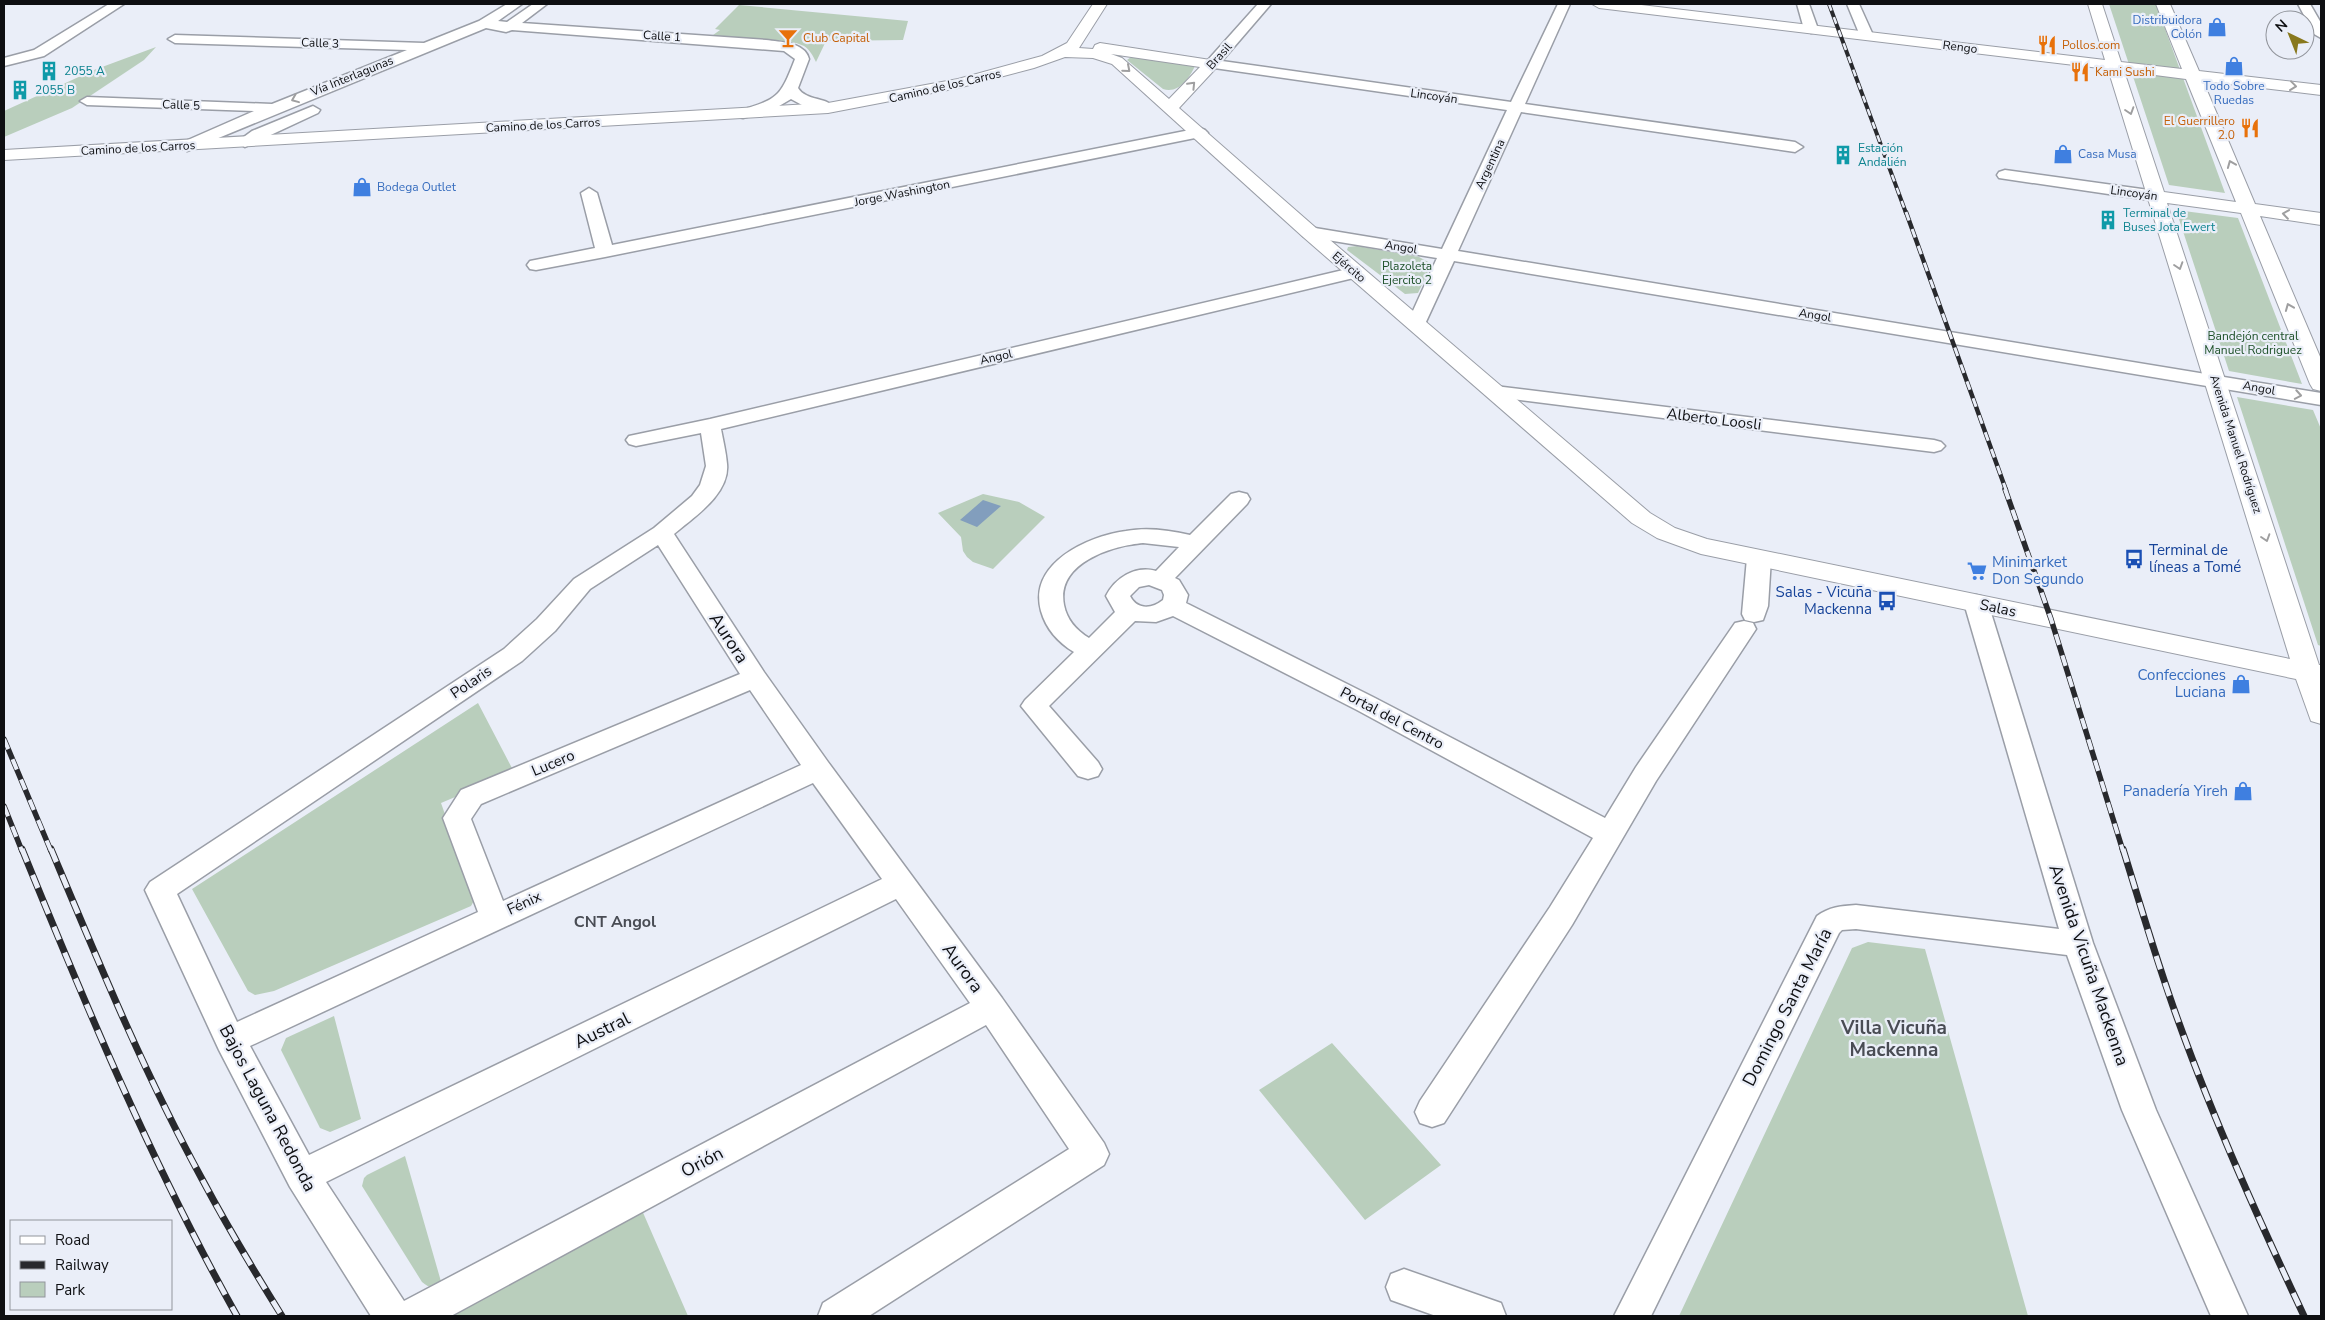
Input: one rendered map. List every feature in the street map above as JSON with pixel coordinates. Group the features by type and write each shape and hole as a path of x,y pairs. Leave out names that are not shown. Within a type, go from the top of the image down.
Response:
{"main road":[{"path":"1069,49 1100,4"},
{"name":"Rengo","path":"1600,4 2321,90"},
{"name":"Avenida Manuel Rodríguez","path":"2095,4 2216,381 2316,674 2321,714"},
{"path":"2163,4 2250,209 2321,384"},
{"name":"Lincoyán","path":"1069,49 1104,48 1212,64"},
{"name":"Ejército","path":"1069,49 1117,61 1171,107 1309,232 1642,518 1675,537"},
{"name":"Camino de los Carros","path":"4,155 828,108 877,101 961,83 1023,67 1069,49"},
{"name":"Brasil","path":"1171,107 1212,64"},
{"name":"Lincoyán","path":"2156,196 2321,219"},
{"name":"Salas","path":"1675,537 1702,546 2316,674"}],"street":[{"path":"4,62 39,52 118,4"},
{"name":"Vía Interlagunas","path":"187,146 274,108 484,24 516,4"},
{"path":"424,64 512,26 541,4"},
{"name":"Brasil","path":"1212,64 1265,4"},
{"name":"Argentina","path":"1416,324 1564,4"},
{"path":"1803,4 1811,29"},
{"path":"1854,4 1866,35"},
{"path":"2304,4 2321,34"},
{"name":"Calle 1","path":"484,24 788,47 801,55 802,59 791,89 781,102 743,114"},
{"name":"Calle 3","path":"175,39 464,47"},
{"name":"Lincoyán","path":"1212,64 1796,147"},
{"path":"791,89 792,93 800,99 828,108"},
{"name":"Calle 5","path":"87,102 274,108"},
{"name":"Vía Interlagunas","path":"245,142 257,134 325,105"},
{"path":"298,116 296,123 298,126 314,138"},
{"name":"Jorge Washington","path":"536,265 1200,133"},
{"name":"Lincoyán","path":"2005,175 2156,196"},
{"path":"590,193 604,252"},
{"name":"Angol","path":"1309,232 2321,399"},
{"name":"Angol","path":"636,440 710,425 1356,272"},
{"name":"Alberto Loosli","path":"1495,392 1934,446"},
{"name":"Polaris","path":"160,890 512,655 546,625 582,584 662,533 700,501 711,486 717,466 710,425"},
{"path":"1161,579 1239,499"},
{"name":"Aurora","path":"662,533 755,678 818,769 991,1007 1092,1154 836,1316"},
{"path":"1091,650 1069,637 1053,614 1050,600 1052,587 1060,572 1070,561 1102,543 1121,538 1156,536 1195,544"},
{"path":"1432,1112 1561,916 1646,774 1749,621 1759,558"},
{"path":"1136,579 1161,579 1174,588 1177,597 1172,606 1159,614 1141,615 1130,612 1119,601 1118,596 1122,588 1136,579"},
{"name":"Avenida Vicuña Mackenna","path":"1976,603 2078,943 2139,1110 2230,1316"},
{"name":"Portal del Centro","path":"1172,606 1366,704 1611,834"},
{"path":"1088,769 1034,706 1130,612"},
{"name":"Lucero","path":"495,917 457,818 471,797 755,678"},
{"name":"Fénix","path":"230,1040 818,769"},
{"name":"Austral","path":"302,1176 902,883"},
{"name":"Bajos Laguna Redonda","path":"160,890 230,1040 302,1176 392,1316"},
{"name":"Domingo Santa María","path":"1632,1316 1828,925 1835,919 1856,917 2028,939 2078,943"},
{"name":"Orión","path":"414,1316 991,1007"},
{"path":"1404,1287 1488,1316"}],"green space":[{"path":"2109,4 2156,4 2225,193 2169,185"},
{"path":"739,5 908,21 903,40 826,41 816,62 808,49 796,43 773,40 709,38 720,30 715,29"},
{"path":"156,47 144,60 72,108 4,137 4,111 94,70"},
{"path":"1131,57 1195,66 1190,76 1182,84 1168,90 1163,89 1127,60"},
{"name":"Bandejón central Manuel Rodriguez","path":"2176,210 2238,218 2302,384 2229,371"},
{"name":"Plazoleta Ejercito 2","path":"1357,246 1419,257 1432,264 1418,293 1405,294 1347,250 1348,247"},
{"name":"Bandejón central Manuel Rodriguez","path":"2237,397 2313,410 2321,429 2321,646 2318,645"},
{"path":"983,494 1019,502 1045,517 993,569 973,562 967,557 963,551 961,537 938,513"},
{"path":"478,703 514,772 441,803 475,899 471,906 274,991 255,995 248,991 192,889"},
{"path":"1868,942 1925,949 2028,1316 1679,1316 1852,948"},
{"path":"334,1016 361,1119 330,1132 320,1128 281,1050 286,1038"},
{"path":"1332,1043 1441,1165 1365,1220 1259,1090"},
{"path":"405,1156 442,1285 436,1287 429,1287 422,1282 362,1186 367,1175"},
{"path":"641,1208 688,1316 447,1316 447,1315"}],"water":[{"path":"983,500 1001,506 977,527 960,520"}],"railway":[{"path":"1829,4 1906,213"},
{"path":"1906,212 2006,490"},
{"path":"2005,489 2051,619 2123,851"},
{"path":"4,739 51,851"},
{"path":"4,806 22,851"},
{"path":"22,849 96,1028 149,1145 237,1316"},
{"path":"51,849 122,1016 181,1139 221,1214 282,1316"},
{"path":"2123,849 2164,980 2207,1097 2238,1171 2304,1316"}],"place":[{"name":"Distribuidora Colón","path":"2217,27"},
{"name":"Club Capital","path":"788,38"},
{"name":"Pollos.com","path":"2047,45"},
{"name":"Todo Sobre Ruedas","path":"2234,66"},
{"name":"2055 A","path":"49,71"},
{"name":"Kami Sushi","path":"2080,72"},
{"name":"2055 B","path":"20,90"},
{"name":"El Guerrillero 2.0","path":"2250,128"},
{"name":"Casa Musa","path":"2063,154"},
{"name":"Estación Andalién","path":"1843,155"},
{"name":"Bodega Outlet","path":"362,187"},
{"name":"Terminal de Buses Jota Ewert","path":"2108,220"},
{"name":"Terminal de líneas a Tomé","path":"2134,559"},
{"name":"Minimarket Don Segundo","path":"1977,571"},
{"name":"Salas - Vicuña Mackenna","path":"1887,601"},
{"name":"Confecciones Luciana","path":"2241,684"},
{"name":"Panadería Yireh","path":"2243,791"}],"district":[{"name":"CNT Angol","path":"615,922"},
{"name":"Villa Vicuña Mackenna","path":"1894,1039"}]}
